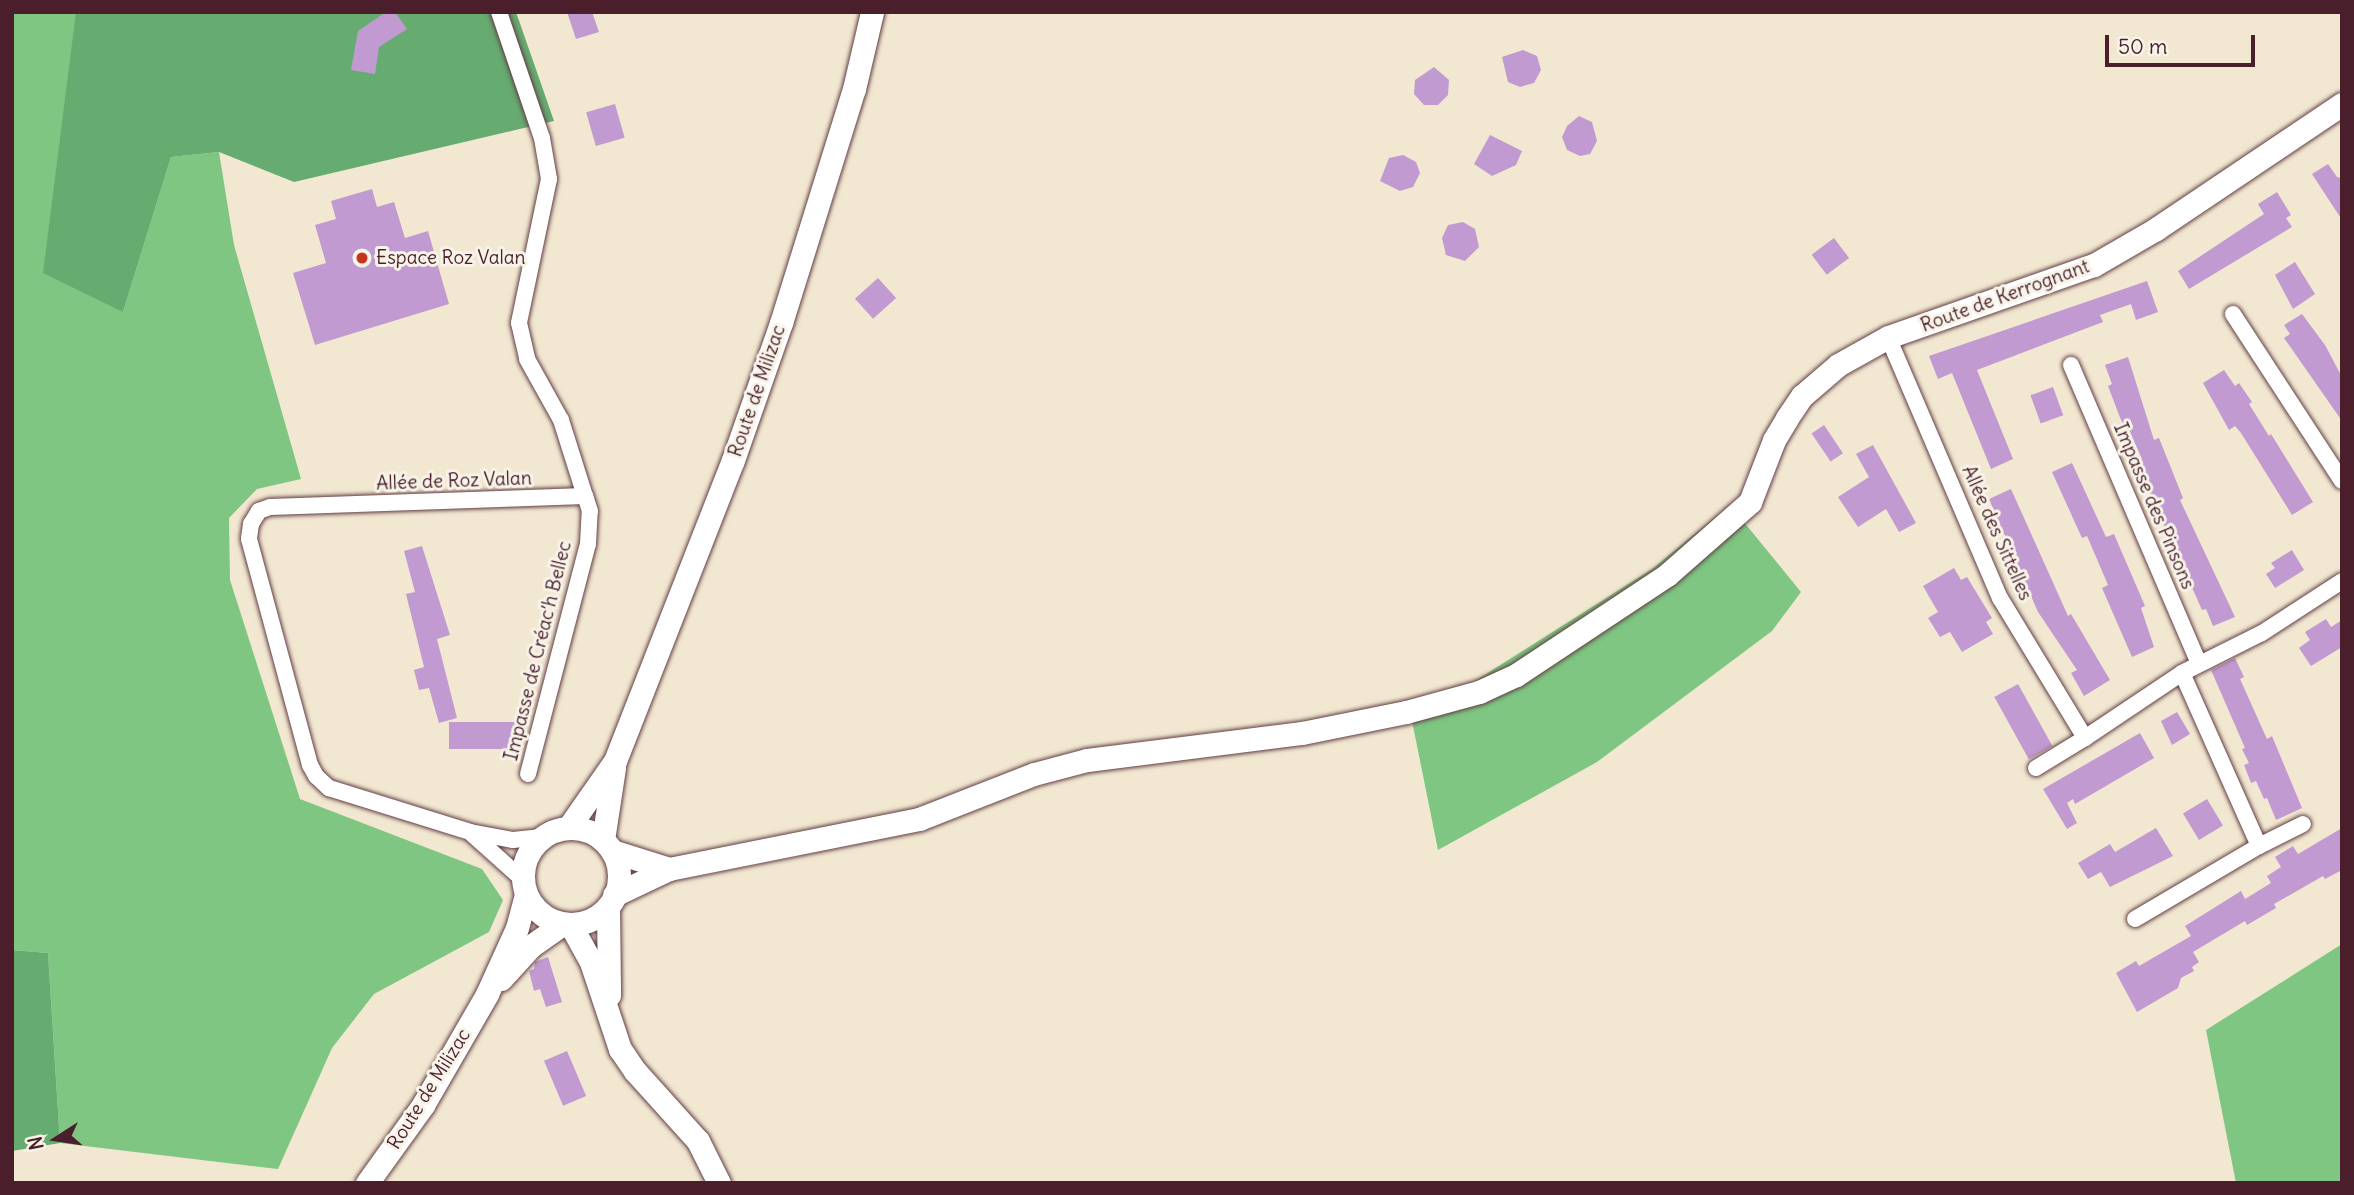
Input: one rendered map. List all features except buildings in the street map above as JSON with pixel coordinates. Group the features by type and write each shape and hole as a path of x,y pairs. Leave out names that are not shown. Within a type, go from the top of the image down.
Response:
{"street":[{"path":"499,12 542,138 548,179 519,323 527,359 561,420 585,496"},
{"name":"Route de Milizac","path":"568,828 615,761 678,603 781,323 854,89 872,12"},
{"name":"Route de Kerrognant","path":"669,869 919,819 1034,774 1087,760 1302,733 1406,712 1479,692 1516,675 1667,575 1750,502 1774,440 1802,396 1838,365 1888,337 2094,265 2156,229 2342,104"},
{"path":"2234,314 2342,481"},
{"name":"Allée des Sittelles","path":"1888,337 2000,598 2085,738"},
{"name":"Impasse des Pinsons","path":"2070,365 2199,663"},
{"name":"Impasse de Créac’h Bellec","path":"528,774 588,544 590,511 585,496"},
{"name":"Allée de Roz Valan","path":"542,837 513,840 470,832 329,788 316,776 310,765 249,539 251,524 259,511 270,507 585,496"},
{"path":"2036,768 2182,673 2262,633 2342,581"},
{"path":"2182,673 2259,846"},
{"name":"Route de Milizac","path":"607,845 615,761"},
{"path":"2134,919 2259,846 2303,824"},
{"path":"559,829 591,832 607,845 669,869 611,901 591,919 565,925 541,917 524,887 527,856 542,837 559,829"},
{"name":"Allée de Roz Valan","path":"470,832 524,887"},
{"path":"607,845 618,878 611,901 610,1019"},
{"name":"Route de Milizac","path":"367,1183 423,1105 487,994 517,928 524,887"},
{"path":"565,925 591,962 620,1049 635,1071 698,1141 719,1183"},
{"name":"Route de Milizac","path":"487,994 531,946 565,925"}],"green space":[{"path":"12,12 76,12 76,29 123,312 171,157 219,152 234,245 301,479 257,489 229,518 230,580 300,799 482,869 503,900 489,932 374,994 332,1048 278,1169 60,1143 48,953 12,950"},
{"path":"76,12 516,12 554,121 294,182 219,152 171,157 123,312 43,273"},
{"path":"1730,505 1801,592 1772,631 1597,762 1438,850 1408,701 1475,681 1652,569"},
{"path":"2342,944 2342,1183 2236,1183 2206,1030"},
{"path":"12,950 48,953 60,1143 12,1151"}],"place":[{"name":"Espace Roz Valan","path":"362,258"}]}
